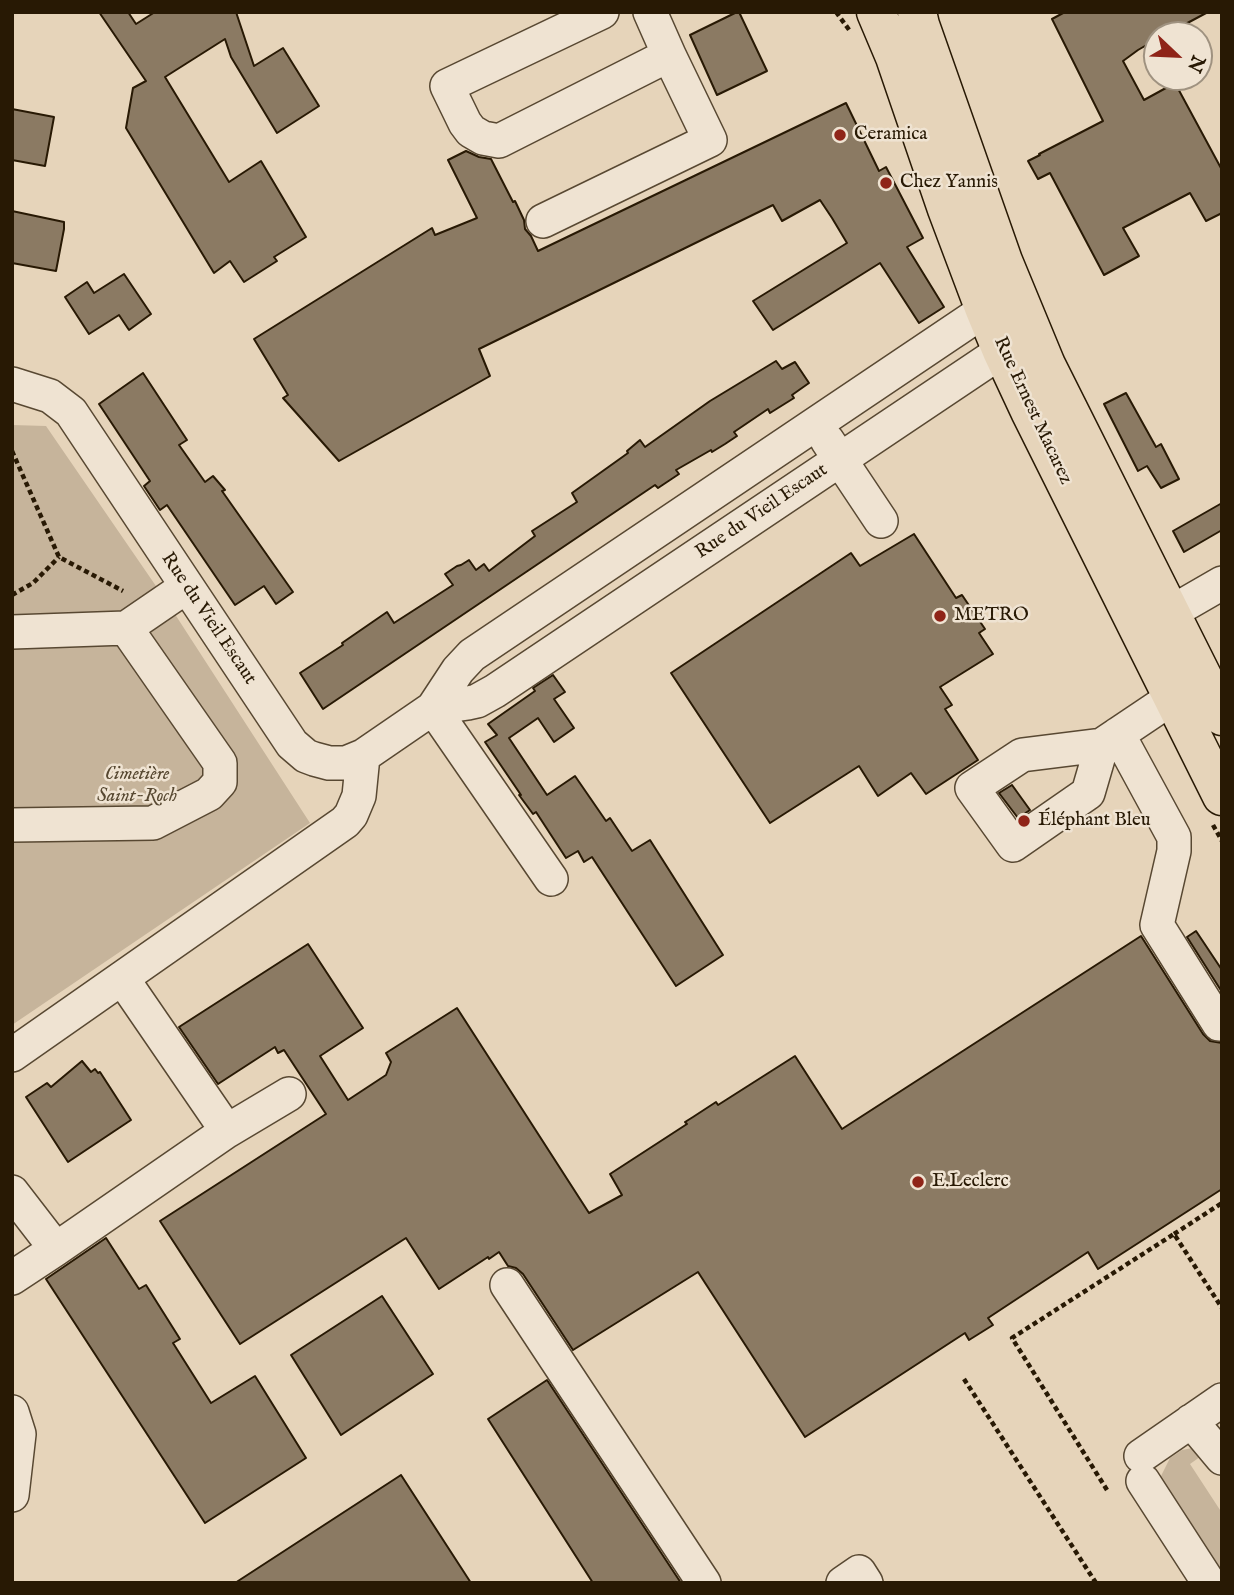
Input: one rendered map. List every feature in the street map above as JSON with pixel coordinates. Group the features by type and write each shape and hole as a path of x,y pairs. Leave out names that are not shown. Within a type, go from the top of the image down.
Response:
{"main road":[{"name":"Rue Ernest Macarez","path":"876,12 895,57 947,209 1002,351 1222,796"},
{"name":"Rue Ernest Macarez","path":"917,12 1003,261 1046,365 1222,716"}],"street":[{"path":"602,12 447,86 464,123 483,138 499,141 669,55"},
{"path":"543,221 710,140 650,12"},
{"name":"Rue du Vieil Escaut","path":"12,384 50,396 71,412 292,744 306,756 329,764 346,763 363,756 433,708 458,670 472,655 985,310"},
{"name":"Rue du Vieil Escaut","path":"433,708 468,703 495,691 1002,351"},
{"name":"Rue du Vieil Escaut","path":"816,424 840,460"},
{"path":"840,460 881,521"},
{"path":"1170,613 1222,583"},
{"path":"12,632 125,628 186,587"},
{"path":"12,825 153,823 209,794 220,782 220,763 125,628"},
{"path":"1172,698 1110,739 1174,837 1174,851 1157,925 1219,1024 1222,1024"},
{"path":"433,708 551,879"},
{"path":"12,1055 345,822 359,796 363,756"},
{"path":"122,978 227,1131"},
{"path":"12,1278 227,1131 289,1094"},
{"path":"12,1192 55,1249"},
{"path":"506,1285 704,1583"},
{"path":"1209,1583 1142,1468 1191,1421 1222,1400"},
{"path":"12,1412 19,1434 12,1495"},
{"path":"1191,1421 1222,1458"},
{"path":"843,1583 859,1572 866,1583"}],"path":[{"path":"12,451 59,558 123,591"},
{"path":"12,595 33,583 59,558"},
{"path":"1107,1489 1012,1338 1222,1203"},
{"path":"1174,1234 1222,1308"},
{"path":"964,1379 1096,1583"}],"green space":[{"name":"Cimetière Saint-Roch","path":"12,425 46,426 169,605 310,823 12,1025"},
{"path":"1203,1446 1207,1452 1190,1464 1222,1513 1222,1573 1160,1478 1170,1458 1182,1450"}],"building":[{"path":"99,12 128,12 136,24 155,12 236,12 254,66 283,48 319,106 277,133 231,57 225,39 165,77 229,182 261,161 306,237 274,257 277,261 244,282 230,261 214,273 126,128 133,88 146,81"},
{"path":"737,12 767,71 717,95 690,35"},
{"path":"1065,12 1208,12 1191,21 1143,21 1143,47 1123,61 1144,100 1160,91 1179,91 1222,170 1222,213 1206,221 1190,193 1123,228 1139,256 1104,275 1050,173 1038,179 1028,161 1103,121 1052,19"},
{"path":"846,103 879,171 886,167 923,238 907,247 944,307 919,323 880,263 773,330 753,301 847,243 820,200 782,221 773,205 479,349 490,376 339,461 283,398 288,395 254,339 432,228 435,235 477,218 448,160 466,151 491,159 513,202 515,201 525,229 538,251"},
{"path":"12,109 54,117 45,166 12,160"},
{"path":"12,211 64,222 56,271 12,263"},
{"path":"124,274 151,314 129,330 119,315 89,334 65,297 87,282 94,293"},
{"path":"776,361 782,369 795,362 809,383 792,395 794,398 770,413 768,409 734,432 737,436 676,470 679,474 658,488 655,485 323,709 300,673 387,612 394,623 453,585 445,574 457,566 469,560 476,570 484,564 489,571 535,536 532,531 577,502 572,493 628,453 640,440 645,447 710,401"},
{"path":"143,373 187,440 179,445 205,482 213,476 225,490 222,491 293,592 276,604 264,586 235,605 167,505 160,510 144,486 150,481 99,404"},
{"path":"1126,393 1156,447 1161,444 1179,479 1161,488 1147,466 1138,471 1104,404"},
{"path":"1222,503 1222,530 1184,552 1173,531"},
{"path":"914,534 956,598 962,595 985,629 979,633 993,654 940,687 952,705 945,709 978,760 926,794 911,773 878,796 859,766 770,823 671,673 851,553 860,566"},
{"path":"553,675 565,692 554,699 574,728 554,742 538,718 509,738 547,795 575,776 606,821 610,818 632,851 650,840 723,955 676,986 592,857 584,862 578,851 566,858 536,812 533,814 519,795 485,742 497,735 488,724"},
{"path":"1012,785 1030,810 1018,818 999,793"},
{"path":"1196,931 1222,970 1222,992 1187,937"},
{"name":"E.Leclerc","path":"1141,936 1203,1034 1210,1041 1222,1043 1222,1189 1098,1269 1088,1252 988,1318 993,1325 969,1340 965,1333 805,1437 698,1272 573,1350 523,1274 508,1266 499,1252 439,1289 406,1238 240,1344 160,1221 326,1114 284,1050 278,1053 275,1047 218,1084 179,1027 308,944 363,1028 320,1056 348,1100 386,1075 391,1062 386,1053 457,1008 589,1213 622,1195 610,1174 716,1102 718,1105 795,1056 842,1129"},
{"path":"82,1061 91,1072 95,1069 100,1072 131,1120 68,1162 26,1097 47,1083 51,1087"},
{"path":"106,1238 139,1289 146,1285 180,1339 173,1343 211,1403 255,1376 306,1458 205,1523 46,1279"},
{"path":"382,1296 433,1374 341,1435 291,1355"},
{"path":"547,1380 681,1583 593,1583 488,1419"},
{"path":"401,1475 471,1583 235,1583"}],"place":[{"name":"Ceramica","path":"840,135"},
{"name":"Chez Yannis","path":"886,183"},
{"name":"METRO","path":"940,616"},
{"name":"Éléphant Bleu","path":"1024,821"},
{"name":"E.Leclerc","path":"918,1182"}]}
